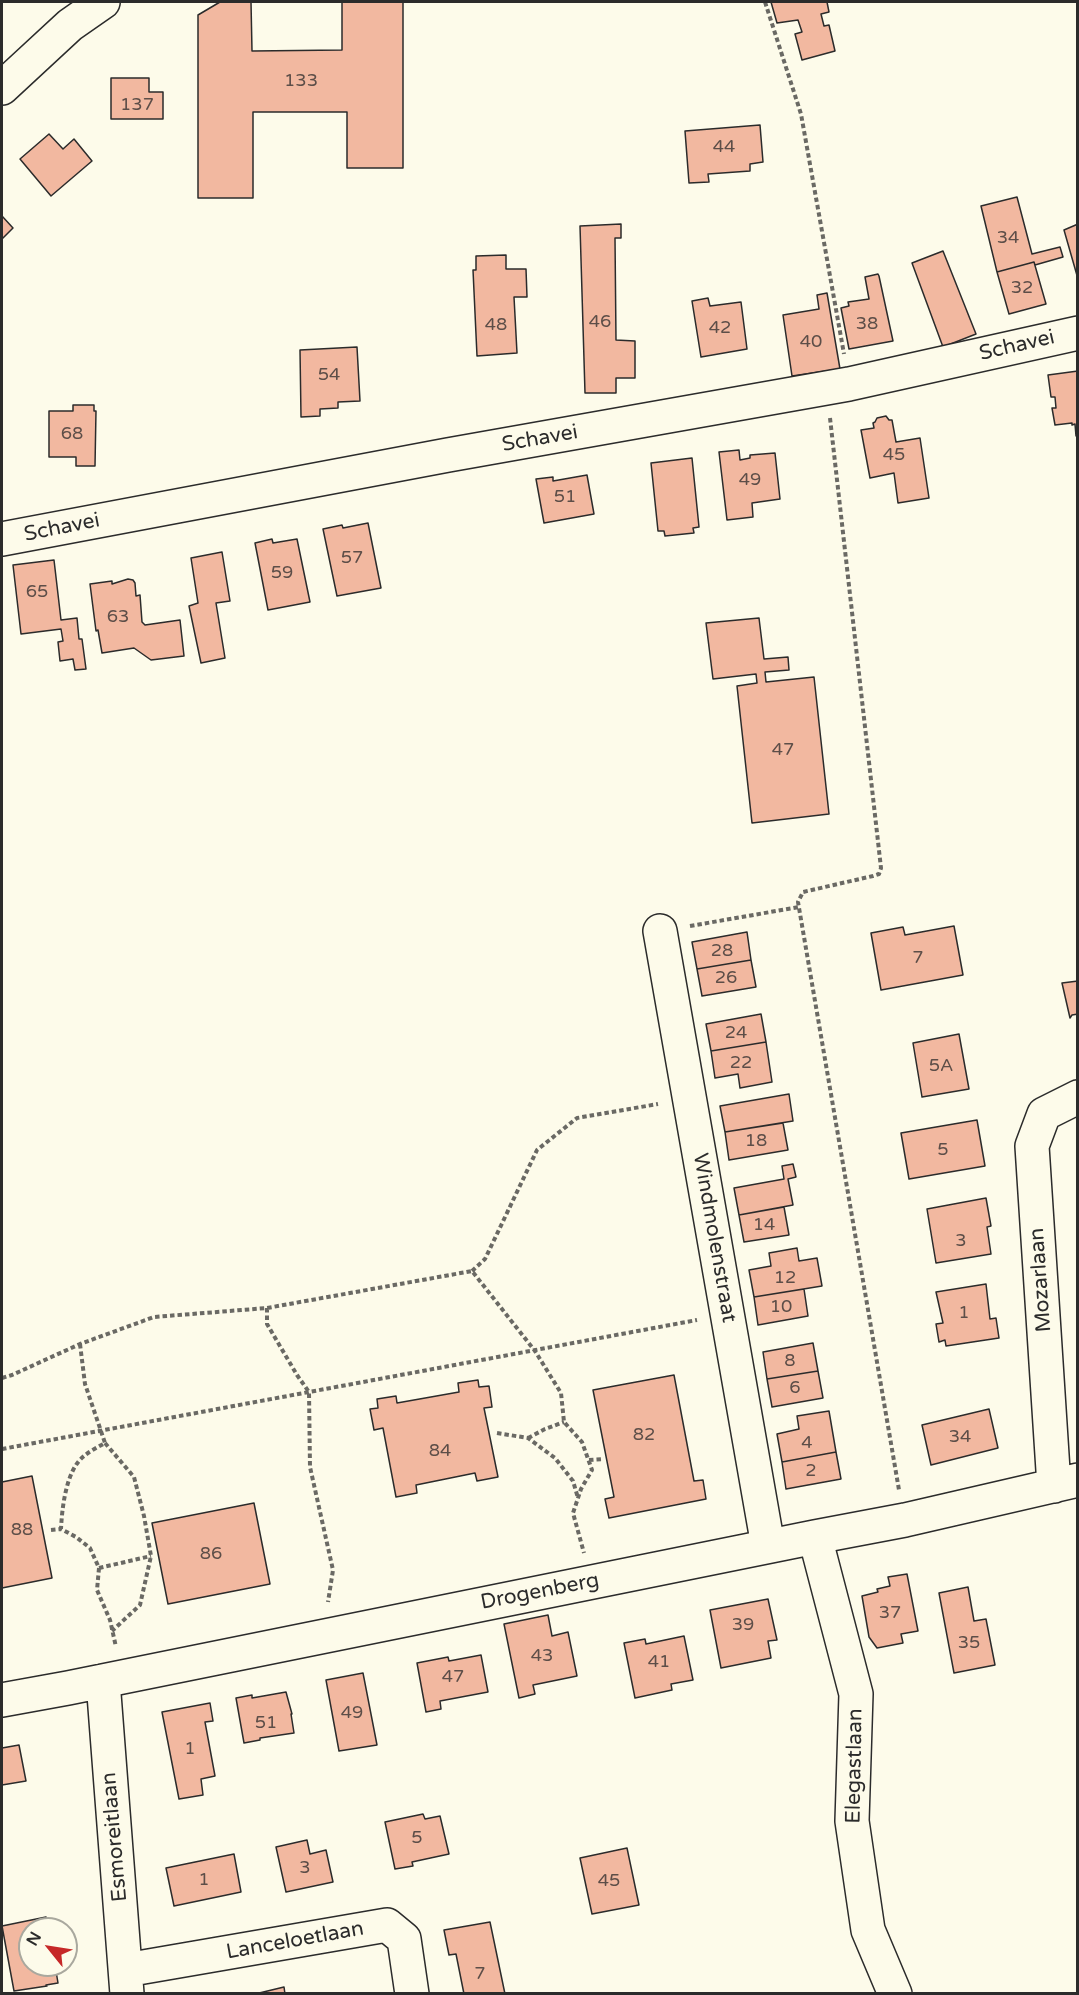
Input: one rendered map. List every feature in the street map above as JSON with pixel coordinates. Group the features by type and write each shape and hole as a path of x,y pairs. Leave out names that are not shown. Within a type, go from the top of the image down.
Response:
{"street":[{"path":"2,88 70,25 103,2"},
{"name":"Schavei","path":"2,539 436,457 838,386 1077,333"},
{"name":"Windmolenstraat","path":"660,931 768,1546"},
{"name":"Mozarlaan","path":"1065,1483 1032,1146 1044,1114 1077,1097"},
{"name":"Drogenberg","path":"2,1700 904,1520 1065,1483"},
{"name":"Elegastlaan","path":"815,1537 856,1694 852,1821 868,1930 895,1994"},
{"name":"Esmoreitlaan","path":"112,1679 127,1982"},
{"name":"Lanceloetlaan","path":"127,1982 387,1925 404,1939 412,1994"}],"path":[{"path":"765,2 801,114 838,386 881,868 879,874 873,876 803,892 798,902 904,1520"},
{"path":"660,931 799,907"},
{"path":"2,1378 80,1344 154,1317 267,1308 472,1271 485,1258 537,1150 577,1118 690,1098"},
{"path":"472,1271 535,1351 561,1393 564,1422 582,1442 589,1460 592,1470 573,1513 592,1582"},
{"path":"267,1308 267,1324 309,1392 310,1467 333,1570 324,1636"},
{"path":"2,1449 727,1314"},
{"path":"80,1344 85,1384 105,1443 134,1477 151,1556 140,1605 112,1631"},
{"path":"528,1438 545,1428 564,1422"},
{"path":"497,1433 528,1438 555,1458 573,1481 578,1499"},
{"path":"61,1529 62,1509 68,1483 82,1457 105,1443"},
{"path":"589,1460 604,1459"},
{"path":"51,1530 61,1529 90,1548 99,1568 97,1590 110,1620 112,1631 112,1679"},
{"path":"99,1568 151,1556"}],"building":[{"path":"220,2 251,2 252,51 342,50 342,2 403,2 403,168 347,168 347,112 253,112 253,198 198,198 198,15"},
{"path":"771,2 827,2 829,12 821,14 824,26 829,25 835,51 802,60 795,34 802,32 798,20 777,23"},
{"path":"111,78 149,78 149,92 163,92 163,119 111,119"},
{"path":"760,125 763,162 750,164 750,171 708,174 709,182 689,183 685,131"},
{"path":"49,134 63,149 74,139 92,161 51,196 20,159"},
{"path":"1017,197 1032,254 1060,247 1063,257 997,272 981,206"},
{"path":"2,216 13,228 2,239"},
{"path":"621,224 621,238 615,238 616,340 635,341 635,378 616,378 616,393 585,393 580,226"},
{"path":"1078,224 1078,279 1064,230"},
{"path":"943,251 976,334 943,347 912,263"},
{"path":"506,255 506,269 526,269 527,297 514,297 517,353 477,356 473,270 476,270 476,256"},
{"path":"1034,262 1046,304 1009,314 997,272"},
{"path":"878,274 893,341 849,349 841,308 849,306 848,302 869,299 865,277"},
{"path":"827,293 840,369 792,376 783,315 819,309 817,295"},
{"path":"708,298 710,306 741,302 747,349 701,357 692,301"},
{"path":"357,347 360,401 338,402 338,408 320,409 320,416 301,417 300,350"},
{"path":"1078,371 1078,435 1076,436 1075,424 1055,425 1052,408 1056,408 1055,397 1051,397 1048,375"},
{"path":"73,405 94,405 94,411 96,411 95,466 76,466 76,457 49,457 49,411 73,411"},
{"path":"886,416 892,420 896,442 920,438 929,498 898,503 894,473 870,478 861,430 874,428 873,423 877,418"},
{"path":"739,450 740,460 750,458 750,455 775,453 780,499 752,503 753,517 727,520 719,452"},
{"path":"692,458 699,527 693,528 694,533 665,536 664,531 658,531 651,463"},
{"path":"587,475 594,514 544,523 536,479 553,477 553,481"},
{"path":"368,523 381,588 337,596 323,529"},
{"path":"272,539 273,543 297,539 310,602 268,610 255,543"},
{"path":"222,552 230,601 216,603 225,658 201,663 189,606 198,603 191,558"},
{"path":"54,560 61,620 77,618 86,669 75,670 73,659 60,661 58,642 63,641 61,629 21,634 13,565"},
{"path":"128,579 135,583 136,596 140,595 142,622 145,625 180,620 184,656 151,660 134,648 102,653 98,630 96,631 90,584 112,581 112,584"},
{"path":"759,618 764,659 788,657 789,670 765,672 766,682 814,677 829,814 752,823 737,686 757,683 756,674 713,679 706,623"},
{"path":"954,926 963,975 881,990 871,933 903,927 905,935"},
{"path":"747,932 751,960 697,969 692,942"},
{"path":"751,960 756,987 702,996 697,969"},
{"path":"1078,981 1078,1014 1070,1018 1062,983"},
{"path":"761,1014 766,1042 711,1051 706,1024"},
{"path":"959,1034 969,1089 922,1097 913,1043"},
{"path":"766,1042 772,1082 740,1088 738,1074 715,1078 711,1051"},
{"path":"789,1094 793,1121 725,1132 720,1106"},
{"path":"977,1120 985,1166 909,1179 901,1133"},
{"path":"783,1123 788,1150 729,1160 725,1132"},
{"path":"793,1164 796,1177 788,1179 793,1205 739,1215 734,1188 784,1179 782,1166"},
{"path":"986,1198 991,1226 987,1227 991,1254 936,1263 927,1209"},
{"path":"784,1207 789,1235 744,1242 739,1215"},
{"path":"797,1248 799,1261 817,1258 822,1286 754,1297 749,1270 771,1266 769,1253"},
{"path":"986,1284 990,1319 996,1318 999,1338 946,1346 945,1340 939,1342 936,1324 943,1323 936,1292"},
{"path":"804,1289 808,1316 758,1325 754,1297"},
{"path":"813,1343 818,1371 767,1379 763,1352"},
{"path":"818,1371 823,1398 772,1407 767,1379"},
{"path":"674,1375 694,1481 703,1480 706,1499 609,1518 605,1499 614,1497 593,1390"},
{"path":"478,1380 479,1387 489,1386 492,1407 484,1408 498,1477 477,1481 475,1473 416,1485 417,1493 396,1497 383,1428 374,1430 370,1409 378,1408 377,1399 396,1396 397,1403 459,1392 458,1383"},
{"path":"989,1409 998,1448 931,1465 922,1425"},
{"path":"829,1411 836,1452 782,1462 777,1434 799,1429 797,1416"},
{"path":"836,1452 841,1479 786,1489 782,1462"},
{"path":"32,1476 52,1578 2,1588 2,1482"},
{"path":"254,1503 270,1584 168,1604 152,1523"},
{"path":"907,1574 918,1631 901,1634 903,1643 877,1648 869,1637 862,1596 890,1586 888,1577"},
{"path":"968,1587 974,1621 986,1619 995,1665 954,1673 939,1593"},
{"path":"768,1599 777,1640 768,1641 771,1658 721,1668 710,1610"},
{"path":"548,1615 552,1636 568,1632 577,1676 533,1685 535,1694 519,1698 504,1624"},
{"path":"684,1636 693,1680 671,1684 672,1690 635,1698 624,1643 645,1639 646,1644"},
{"path":"481,1655 488,1692 440,1701 441,1709 426,1712 417,1663 448,1657 449,1661"},
{"path":"363,1673 377,1745 339,1751 326,1680"},
{"path":"286,1692 294,1733 244,1743 236,1698 252,1695 252,1698"},
{"path":"210,1703 213,1721 205,1722 215,1776 201,1779 203,1795 179,1799 162,1712"},
{"path":"19,1745 26,1781 2,1785 2,1748"},
{"path":"423,1814 425,1819 440,1816 449,1854 412,1862 413,1866 395,1869 385,1822"},
{"path":"307,1840 310,1854 326,1850 333,1882 286,1892 276,1847"},
{"path":"627,1848 639,1905 592,1914 580,1858"},
{"path":"234,1854 241,1892 174,1906 166,1868"},
{"path":"490,1922 505,1994 464,1994 456,1954 449,1955 444,1930"},
{"path":"18,1923 18,1977 57,1977 58,1983 14,1991 2,1926"},
{"path":"284,1987 285,1994 255,1994"}]}
